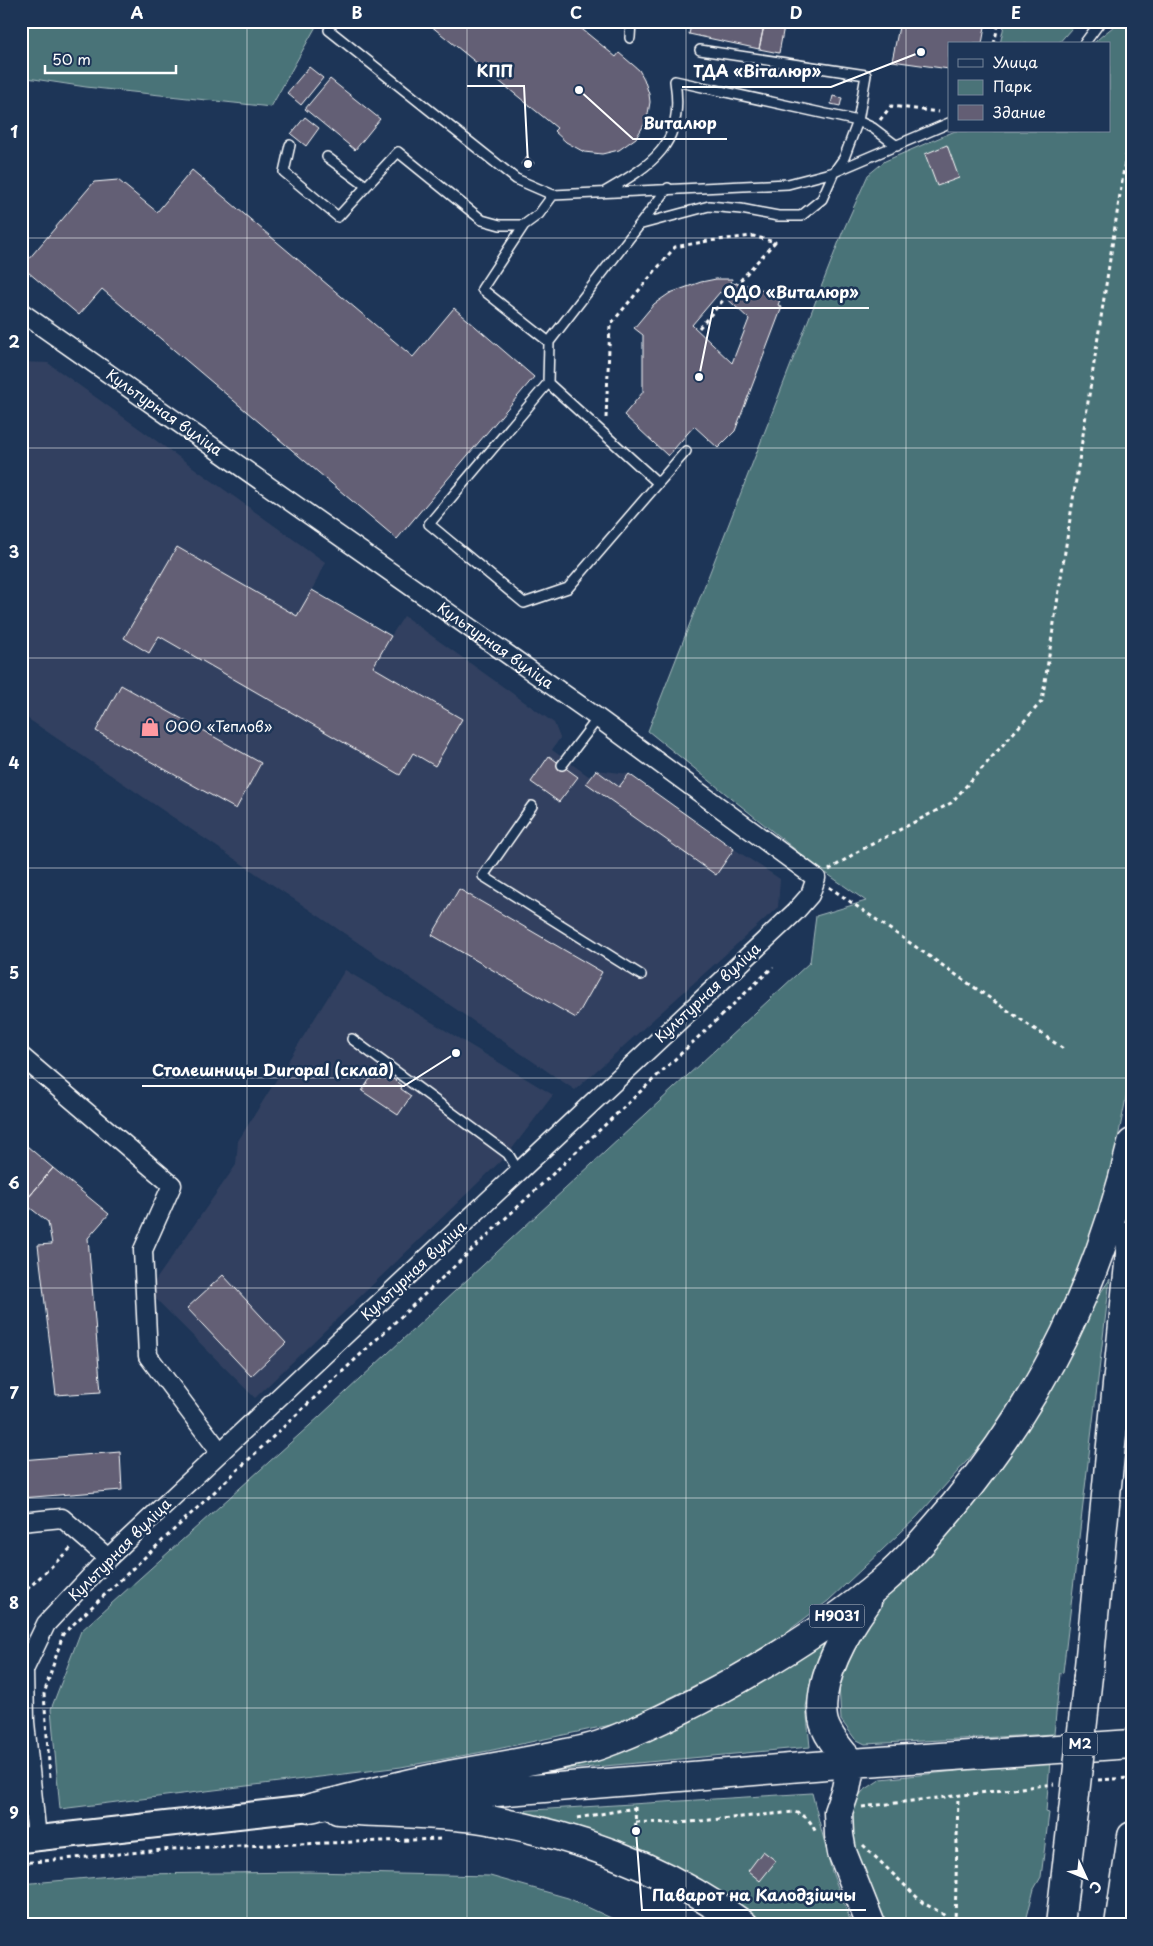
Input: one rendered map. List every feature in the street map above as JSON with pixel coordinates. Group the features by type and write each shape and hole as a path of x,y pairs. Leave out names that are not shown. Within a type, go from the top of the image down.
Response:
{"highway":[{"name":"Н9031","path":"851,1763 839,1749 823,1720 823,1695 833,1662 852,1623 882,1583 913,1552 979,1474 1033,1396 1056,1355 1102,1249 1121,1190 1132,1143"},
{"name":"М2","path":"1060,1925 1088,1676 1132,1234"},
{"name":"Н9031","path":"310,1808 457,1774 536,1760 597,1746 639,1729 710,1695 782,1655 882,1583"},
{"name":"Н9031","path":"310,1808 851,1763 1132,1744"},
{"path":"851,1763 846,1789 838,1812 839,1835 842,1852 870,1925"},
{"name":"Н9031","path":"310,1808 484,1819 558,1835 616,1853 672,1879 720,1907 744,1925"},
{"path":"1119,1925 1132,1836"}],"main road":[{"name":"Н9031","path":"29,1839 310,1808"}],"street":[{"name":"Культурная вуліца","path":"22,315 598,718 816,878 810,894 795,912 108,1558 46,1624 24,1670 25,1722 33,1810 29,1839"},
{"path":"21,1056 172,1185 143,1250 148,1356 220,1452"},
{"path":"21,1522 62,1518 108,1558"}],"lane":[{"path":"630,38 631,21"},
{"path":"1085,42 1101,21"},
{"path":"329,30 516,179 553,195 600,194 668,188 788,184 810,180 834,172 948,123"},
{"path":"642,224 710,206 741,209 778,216 800,216 822,199 834,172 844,158 858,121 866,75 700,50"},
{"path":"600,194 648,165 663,150 675,125 678,102 675,81 858,121 873,128 897,146"},
{"path":"290,145 284,172 338,217 398,152 482,220 500,225 524,226"},
{"path":"327,157 366,186"},
{"path":"668,188 549,342 548,383 429,524 524,604 568,588 686,451"},
{"path":"549,342 482,289 524,226 540,214 553,195"},
{"path":"548,383 658,483"},
{"path":"562,765 598,718"},
{"path":"532,806 483,876 641,975"},
{"path":"352,1038 508,1154 519,1172"}],"path":[{"path":"994,42 999,21"},
{"path":"891,106 942,113"},
{"path":"1065,1050 816,878 857,852 951,803 1042,701 1132,116"},
{"path":"605,425 610,325 675,247 753,236 775,242 737,284"},
{"path":"699,328 726,297"},
{"path":"50,1779 44,1694 63,1634 773,967"},
{"path":"21,1594 84,1536"},
{"path":"1095,1780 1132,1778"},
{"path":"634,1781 636,1831"},
{"path":"856,1807 1059,1783"},
{"path":"955,1924 958,1796"},
{"path":"568,1819 635,1808"},
{"path":"636,1822 679,1823 794,1812 804,1814 813,1824 818,1838 847,1835 867,1847 923,1903 940,1912 955,1924"},
{"path":"21,1863 184,1848 448,1839"}],"shaded area":[{"path":"21,362 48,363 325,562 312,590 391,636 404,616 554,723 560,738 552,750 590,777 596,770 629,774 734,849 780,879 778,907 575,1090 21,714"},
{"path":"345,970 553,1095 508,1154 255,1398 148,1291 236,1165 238,1141"}],"green space":[{"path":"21,21 319,21 271,107 86,87 21,77"},
{"path":"1005,21 1078,21 1060,42 1000,42"},
{"path":"1119,21 1132,21 1132,1050 1126,1098 1109,1183 1093,1241 1040,1358 991,1434 917,1517 828,1601 780,1637 725,1670 620,1723 401,1767 60,1809 51,1709 81,1631 319,1417 810,962 816,916 866,901 813,864 648,731 843,231 868,175 885,161 953,132 1110,132 1110,42 1095,42"},
{"path":"1110,1279 1054,1734 865,1744 855,1739 841,1720 839,1684 847,1664 869,1624 884,1601 914,1564"},
{"path":"840,1626 811,1689 806,1706 810,1747 529,1773"},
{"path":"1050,1761 1046,1812 1049,1813 1041,1877 1034,1889 1025,1925 881,1925 846,1831 854,1802 863,1791 881,1779"},
{"path":"812,1793 832,1872 852,1925 764,1925 745,1908 685,1875 500,1812"},
{"path":"309,1872 490,1876 568,1898 626,1925 21,1925 21,1884 133,1874"}],"building":[{"path":"425,21 572,21 616,57 619,53 639,70 649,94 650,102 647,120 636,138 619,150 602,154 584,152 566,142 554,131 557,128"},
{"path":"692,21 765,21 759,49 689,34"},
{"path":"765,21 785,21 779,53 759,49"},
{"path":"900,21 920,21 919,26"},
{"path":"920,21 986,21 982,42 948,42 948,69 892,61 900,22 919,26"},
{"path":"309,67 323,78 301,105 287,93"},
{"path":"330,79 380,119 355,150 305,109"},
{"path":"833,96 842,98 840,106 831,104"},
{"path":"305,117 319,128 306,146 291,134"},
{"path":"947,145 959,178 937,186 925,154"},
{"path":"527,157 534,163 528,170 521,164"},
{"path":"192,170 413,357 454,308 534,377 397,539 102,289 79,315 22,267 94,182 118,180 157,212"},
{"path":"716,279 732,279 731,283 753,286 781,297 778,305 782,307 735,431 718,448 694,426 668,456 624,415 643,392 643,335 634,328 654,304 670,293","holes":["720,292 749,319 732,363 692,325"]},
{"path":"177,547 297,616 312,590 391,636 373,667 462,719 435,766 413,753 400,775 159,636 149,653 124,638"},
{"path":"121,685 261,763 236,809 96,731"},
{"path":"549,756 578,777 559,802 531,782"},
{"path":"596,770 619,787 629,774 734,849 716,875 586,783"},
{"path":"459,889 602,972 576,1018 432,935"},
{"path":"377,1068 402,1085 401,1089 411,1096 398,1115 362,1091"},
{"path":"21,1141 53,1168 24,1203 21,1201"},
{"path":"53,1168 109,1214 88,1238 101,1392 56,1395 38,1245 52,1244 48,1222 24,1203"},
{"path":"223,1275 286,1343 251,1376 187,1308"},
{"path":"120,1452 122,1490 21,1498 21,1460"},
{"path":"763,1851 776,1861 760,1881 748,1871"}],"place":[{"name":"ТДА «Віталюр»","path":"921,52"},
{"name":"Виталюр","path":"579,90"},
{"name":"КПП","path":"528,164"},
{"name":"ОДО «Виталюр»","path":"699,377"},
{"name":"ООО «Теплов»","path":"150,727"},
{"name":"Столешницы Duropal (склад)","path":"456,1053"},
{"name":"Паварот на Калодзішчы","path":"636,1831"}]}
